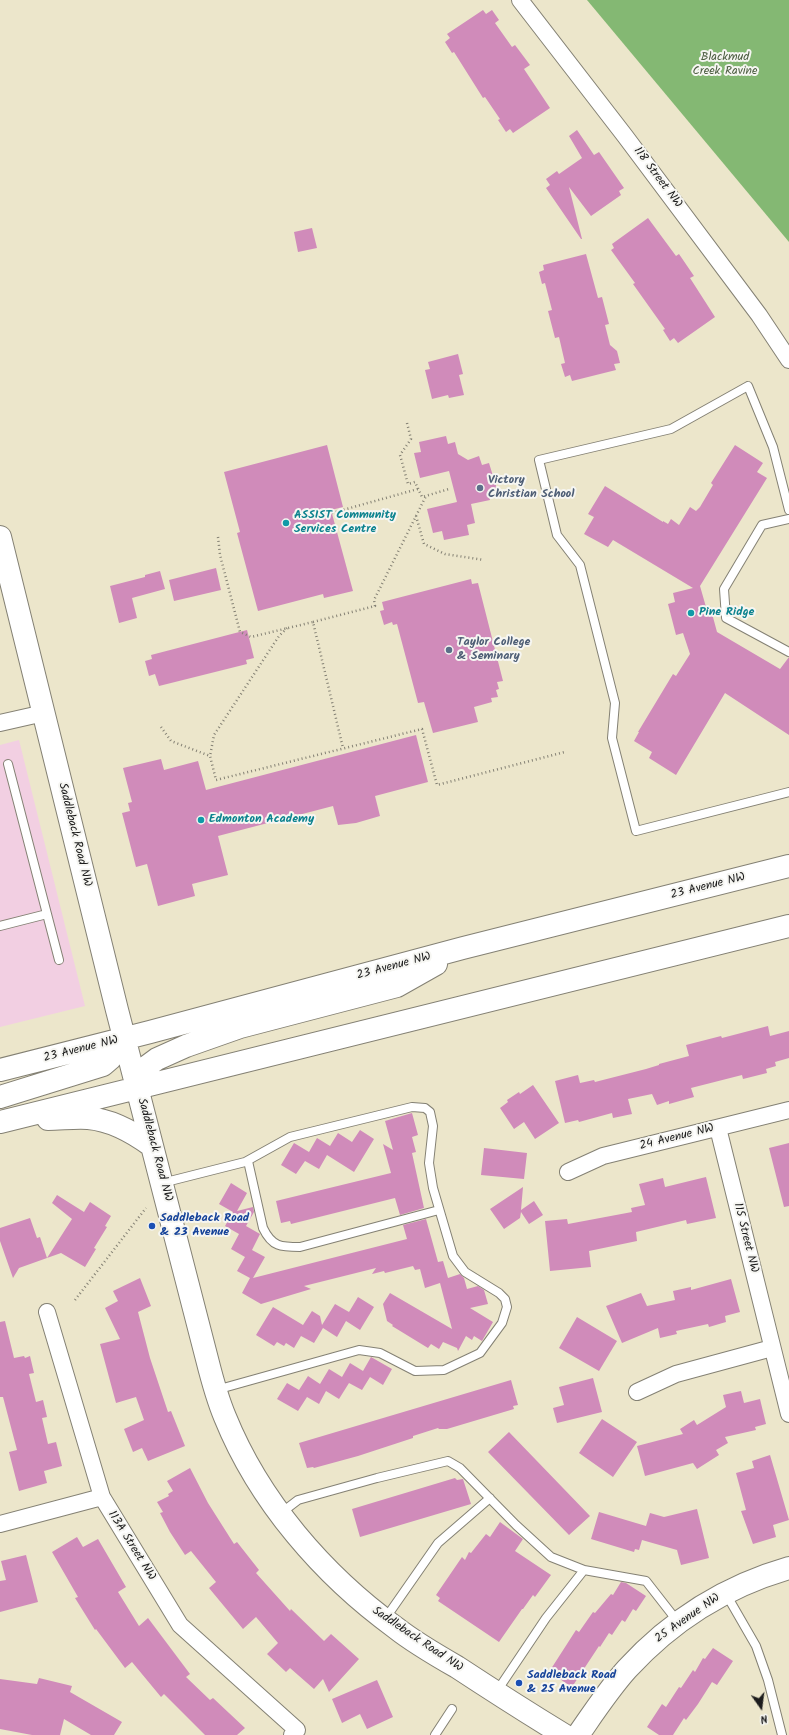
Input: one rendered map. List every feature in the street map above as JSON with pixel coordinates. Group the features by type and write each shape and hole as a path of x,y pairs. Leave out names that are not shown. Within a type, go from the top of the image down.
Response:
{"main road":[{"name":"Saddleback Road NW","path":"0,537 125,1039 215,1390 236,1441 250,1468 280,1514 335,1578 384,1620 410,1638 564,1735"},
{"name":"23 Avenue NW","path":"0,1070 125,1039 463,948 789,866"},
{"path":"2,1121 789,926"},
{"path":"138,1088 142,1070 145,1067 157,1059 186,1046 240,1027 397,986 463,948"},
{"path":"0,1097 103,1065 110,1059 125,1039"},
{"path":"2,1121 88,1118 128,1128 152,1146"},
{"name":"25 Avenue NW","path":"578,1735 627,1669 648,1647 678,1622 725,1593 752,1580 789,1568"}],"street":[{"name":"118 Street NW","path":"520,0 635,149 759,315 789,360"},
{"path":"0,723 44,712"},
{"name":"24 Avenue NW","path":"568,1172 596,1158 789,1110"},
{"name":"115 Street NW","path":"718,1128 789,1414"},
{"name":"113A Street NW","path":"47,1312 102,1498 180,1625 295,1732"},
{"path":"637,1392 676,1374 772,1348"},
{"path":"0,1524 102,1498"}],"lane":[{"path":"789,510 773,447 748,386 671,429 539,460 557,535 580,565 615,703 612,738 636,831 789,792"},
{"path":"789,519 762,525 724,589 726,618 789,652"},
{"path":"8,764 60,960"},
{"path":"0,926 47,914"},
{"path":"162,1183 248,1161 290,1137 412,1107 425,1108 430,1112 433,1126 429,1163 433,1188 453,1256 465,1272 499,1293 505,1299 507,1307 502,1323 480,1353 444,1370 416,1371 380,1353 359,1350 215,1390"},
{"path":"248,1161 263,1228 267,1237 280,1247 300,1247 439,1210"},
{"path":"280,1514 298,1500 377,1478 448,1461 460,1468 516,1525 551,1557 584,1570 646,1581 678,1622"},
{"path":"384,1620 438,1543 490,1498"},
{"path":"496,1692 546,1618 584,1570"},
{"path":"725,1593 756,1646 768,1680 782,1735"},
{"path":"435,1735 452,1709"}],"path":[{"path":"408,423 411,439 400,455 408,484 415,482 422,497 449,489"},
{"path":"332,513 418,489"},
{"path":"218,537 220,555 240,632 251,637 375,606 374,600 426,496"},
{"path":"416,516 424,544 445,554 484,560"},
{"path":"313,622 343,748"},
{"path":"287,628 279,636 214,735 210,756 216,780 422,729 437,784 565,752"},
{"path":"161,727 171,741 210,756"},
{"path":"75,1300 146,1208"}],"shaded area":[{"path":"19,740 85,1006 0,1027 0,745"}],"green space":[{"name":"Blackmud Creek Ravine","path":"587,0 789,0 789,242"}],"building":[{"path":"483,10 486,14 492,10 499,20 495,23 512,47 515,45 530,65 524,69 550,108 513,133 510,129 506,132 498,120 500,119 485,97 483,98 454,52 452,53 445,42 450,38 447,34"},
{"path":"577,130 594,155 599,152 624,188 619,191 621,195 591,216 569,187 582,239 546,188 550,185 546,179 557,171 559,174 582,158 569,136"},
{"path":"648,218 676,256 679,254 694,276 690,278 715,317 678,343 674,338 670,341 663,330 665,329 611,250 614,248 612,244"},
{"path":"312,228 317,248 298,252 294,232"},
{"path":"586,254 598,298 602,297 609,324 605,325 610,345 617,351 620,363 614,364 616,370 572,381 570,375 565,377 561,364 565,363 559,337 555,338 548,311 552,310 545,283 542,284 539,272 544,270 543,265"},
{"path":"458,354 463,374 459,375 464,395 449,398 448,395 432,399 425,370 430,369 428,362"},
{"name":"Victory Christian School","path":"446,436 448,444 455,442 458,454 468,460 479,456 482,465 489,463 497,489 488,490 490,500 471,504 475,523 467,525 469,535 444,540 442,531 433,533 427,509 457,502 449,471 420,478 414,453 421,452 419,442"},
{"name":"ASSIST Community Services Centre","path":"327,445 343,507 331,510 353,591 324,598 323,594 258,611 237,533 240,532 224,472"},
{"name":"Pine Ridge","path":"735,445 763,463 757,472 767,478 700,586 706,607 710,606 717,632 780,669 789,657 789,735 725,693 676,775 649,758 652,752 634,741 673,674 676,676 690,654 683,633 676,635 668,604 675,602 673,593 693,588 613,540 608,547 584,534 594,517 588,514 605,486 663,522 668,524 671,519 679,525 690,507 696,511 700,507 713,485 711,483"},
{"path":"216,568 221,590 174,601 169,580"},
{"path":"160,571 165,589 132,598 137,618 119,623 110,586 145,577 145,575"},
{"name":"Taylor College & Seminary","path":"471,579 472,584 478,583 503,681 497,682 499,689 496,690 498,697 491,698 492,702 474,707 478,722 433,733 424,702 418,703 397,624 393,625 392,622 384,625 380,611 384,610 382,602"},
{"path":"247,630 254,658 246,660 247,664 159,686 155,674 149,676 145,661 152,659 151,655"},
{"name":"Edmonton Academy","path":"416,735 428,782 375,796 380,816 356,823 338,825 333,806 218,836 228,875 192,884 195,896 158,906 147,864 136,867 122,813 130,811 128,803 132,802 123,768 161,759 164,770 198,761 206,790"},
{"path":"768,1026 770,1036 789,1031 789,1058 775,1062 776,1066 766,1069 767,1073 743,1079 742,1075 691,1088 694,1097 669,1104 669,1101 657,1105 652,1094 628,1099 632,1114 613,1118 612,1113 579,1122 578,1120 565,1123 555,1081 578,1075 580,1083 594,1080 595,1082 646,1069 689,1056 686,1045 721,1036 722,1038"},
{"path":"533,1085 559,1123 535,1139 524,1122 514,1129 500,1108 508,1102 507,1100 519,1092 520,1094"},
{"path":"412,1113 418,1135 412,1137 416,1152 412,1153 424,1208 400,1215 395,1198 291,1224 290,1221 281,1223 276,1201 391,1173 383,1144 393,1150 385,1121"},
{"path":"360,1130 374,1139 354,1172 327,1155 319,1169 305,1161 296,1174 281,1165 294,1143 309,1152 317,1138 330,1146 338,1133 352,1142"},
{"path":"789,1143 789,1206 784,1207 769,1148"},
{"path":"484,1148 527,1153 524,1179 481,1175"},
{"path":"706,1177 716,1218 687,1224 686,1220 636,1232 637,1241 589,1251 591,1267 550,1271 545,1221 567,1219 568,1224 632,1212 631,1208 645,1205 639,1184 663,1178 665,1187"},
{"path":"231,1183 247,1193 237,1211 253,1207 254,1212 246,1226 260,1234 252,1250 265,1257 253,1278 407,1239 403,1225 426,1219 438,1262 443,1261 448,1278 460,1274 464,1278 467,1289 478,1286 484,1290 488,1304 470,1308 493,1322 482,1341 474,1336 472,1340 466,1336 458,1351 457,1348 443,1342 439,1349 431,1344 428,1348 392,1326 393,1325 387,1321 383,1304 390,1293 452,1329 440,1283 425,1288 420,1269 415,1270 413,1266 385,1273 384,1271 372,1274 376,1268 304,1286 311,1289 261,1304 242,1293 250,1278 237,1271 245,1257 231,1249 239,1234 225,1226 233,1212 219,1204"},
{"path":"523,1187 521,1210 534,1201 543,1215 529,1224 521,1212 520,1218 504,1229 490,1209"},
{"path":"57,1195 84,1212 90,1202 111,1216 105,1226 107,1227 94,1248 96,1249 85,1267 61,1253 47,1258 72,1219 52,1203"},
{"path":"30,1218 37,1238 40,1237 47,1258 19,1268 13,1278 0,1241 0,1228"},
{"path":"140,1278 151,1306 138,1312 150,1358 168,1412 171,1411 185,1446 148,1461 142,1448 133,1452 124,1429 144,1420 136,1397 116,1403 100,1344 120,1339 105,1308 118,1301 113,1291"},
{"path":"731,1279 740,1312 725,1316 726,1322 709,1327 708,1324 676,1331 677,1334 660,1338 658,1328 622,1343 606,1306 641,1293 647,1306 675,1300 673,1291 691,1287 691,1290"},
{"path":"358,1297 374,1307 360,1330 346,1321 337,1337 323,1328 314,1343 301,1336 294,1348 286,1343 284,1346 277,1342 274,1346 256,1335 273,1307 303,1325 312,1311 320,1316 322,1325 335,1304 349,1312"},
{"path":"577,1317 617,1341 599,1371 559,1348"},
{"path":"5,1321 14,1358 24,1356 25,1358 30,1356 34,1373 29,1374 36,1402 43,1400 47,1417 42,1418 48,1444 56,1442 62,1466 44,1471 47,1483 19,1491 9,1452 17,1450 3,1397 0,1397 0,1322"},
{"path":"371,1357 392,1369 383,1385 370,1377 362,1390 349,1383 339,1399 326,1391 319,1404 307,1397 298,1411 277,1399 287,1383 299,1390 308,1376 320,1384 329,1369 342,1377 350,1363 363,1371"},
{"path":"593,1378 602,1412 557,1423 553,1408 564,1405 559,1387"},
{"path":"511,1380 518,1405 513,1406 514,1409 447,1429 438,1428 358,1456 314,1468 307,1468 299,1443"},
{"path":"741,1391 744,1403 760,1399 766,1424 755,1427 756,1430 725,1437 728,1443 716,1450 719,1455 697,1469 693,1463 645,1476 637,1446 683,1434 680,1429 694,1420 697,1425 726,1407 723,1395"},
{"path":"602,1419 637,1442 613,1477 579,1453"},
{"path":"509,1432 590,1516 569,1535 488,1452"},
{"path":"770,1455 789,1520 773,1525 776,1537 753,1544 741,1511 746,1510 736,1473 754,1468 752,1461"},
{"path":"190,1468 208,1503 234,1544 237,1542 259,1570 256,1573 290,1611 291,1609 324,1641 331,1634 359,1659 329,1692 323,1679 314,1689 290,1668 286,1672 267,1654 278,1643 256,1617 243,1629 209,1588 216,1582 191,1551 185,1555 170,1532 160,1513 163,1512 157,1502 169,1496 168,1494 173,1491 167,1481"},
{"path":"455,1478 457,1480 463,1479 471,1504 360,1537 352,1509"},
{"path":"697,1509 709,1558 681,1565 677,1550 642,1540 639,1550 635,1549 634,1552 591,1539 599,1512 646,1526 650,1513 664,1517"},
{"path":"500,1522 523,1539 515,1551 551,1575 535,1597 533,1595 522,1609 499,1642 438,1601 440,1598 436,1595 462,1557 465,1560 469,1552 471,1553 486,1534 490,1537"},
{"path":"77,1537 83,1547 98,1539 126,1587 118,1592 139,1626 148,1618 190,1674 186,1677 210,1700 213,1698 245,1728 237,1735 205,1735 164,1694 161,1697 132,1662 125,1668 96,1629 95,1630 75,1598 78,1597 52,1552"},
{"path":"26,1555 38,1602 0,1612 0,1581 6,1580 1,1561"},
{"path":"621,1582 626,1583 646,1596 636,1611 633,1609 625,1622 622,1620 612,1635 609,1633 572,1687 549,1672 576,1630 579,1632 593,1612 595,1613 611,1594 613,1595"},
{"path":"713,1648 733,1661 717,1685 712,1682 698,1704 686,1720 684,1718 673,1735 659,1735 647,1727 662,1704 666,1707 679,1687 681,1688 693,1670 695,1672 703,1658 705,1659"},
{"path":"39,1678 72,1686 70,1692 122,1722 114,1735 91,1735 64,1719 60,1735 32,1735 0,1729 0,1679 37,1684"},
{"path":"377,1680 393,1717 367,1729 360,1714 342,1723 332,1699"}],"place":[{"name":"Victory Christian School","path":"480,488"},
{"name":"ASSIST Community Services Centre","path":"286,523"},
{"name":"Pine Ridge","path":"691,613"},
{"name":"Taylor College & Seminary","path":"449,650"},
{"name":"Edmonton Academy","path":"201,820"},
{"name":"Saddleback Road & 23 Avenue","path":"152,1226"},
{"name":"Saddleback Road & 25 Avenue","path":"519,1683"}]}
